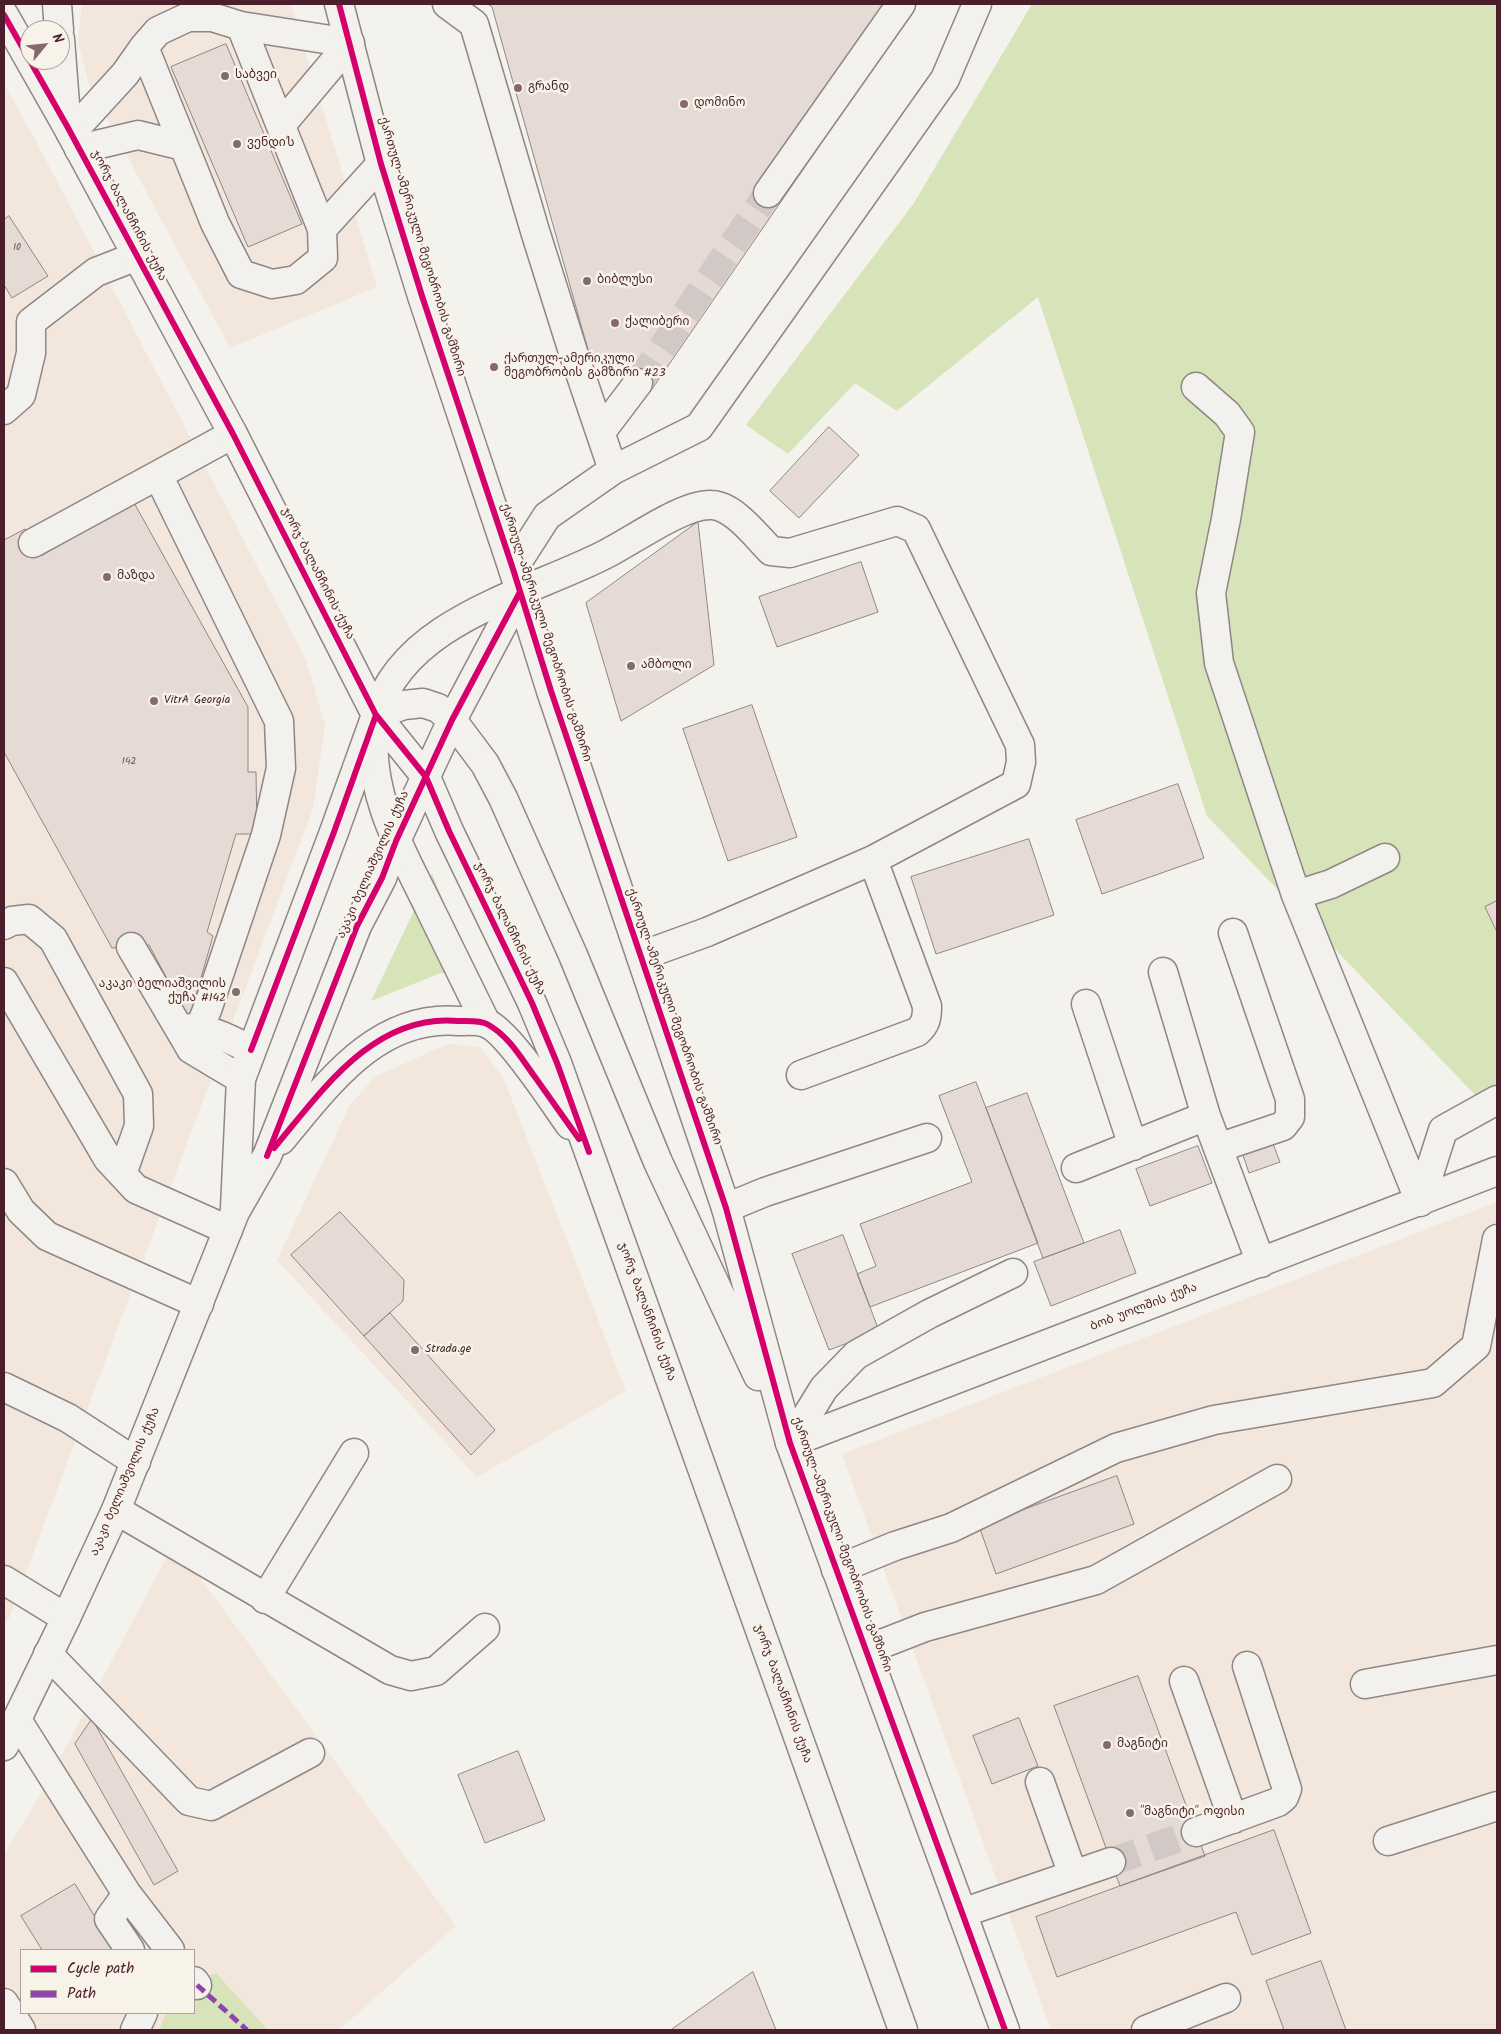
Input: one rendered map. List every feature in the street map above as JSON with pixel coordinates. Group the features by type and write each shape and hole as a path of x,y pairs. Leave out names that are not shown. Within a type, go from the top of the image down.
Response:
{"main road":[{"path":"57,4 58,20"},
{"name":"ქართულ-ამერიკული მეგობრობის გამზირი","path":"339,4 381,164 422,296 726,1208 790,1443 1005,2030"},
{"path":"447,4 474,24 535,232 612,470"},
{"path":"768,193 901,4"},
{"name":"აკაკი ბელიაშვილის ქუჩა","path":"4,1746 116,1510 232,1221 267,1156 357,926 382,878 396,841 547,516 612,470 699,427 945,79 977,4"},
{"name":"ჯორჯ ბალანჩინის ქუჩა","path":"4,15 73,136 233,434 376,715 426,777 449,831 532,1003 557,1063 903,2030"},
{"path":"73,136 126,74 144,47 158,31 188,17 212,16 241,26 350,43"},
{"path":"144,47 215,223 241,274 272,284 296,280 323,258 322,228 241,26"},
{"path":"281,125 350,43"},
{"path":"64,70 73,136"},
{"path":"73,136 138,135 183,146"},
{"path":"322,228 381,164"},
{"path":"4,410 21,395 31,353 32,322 96,272 137,256"},
{"path":"601,432 638,383"},
{"path":"1196,386 1228,414 1240,432 1226,520 1211,593 1219,663 1296,895 1420,1202"},
{"path":"33,542 233,434"},
{"path":"158,475 279,721 280,768 266,835 190,1035"},
{"path":"589,1152 507,1039 486,1023 396,841 376,778 373,750 376,715 392,678 421,648 516,581 602,556 684,511 711,504 731,510 771,551 790,553 897,521 916,529 1020,745 1021,762 1016,784 873,860 707,932 641,956"},
{"path":"376,715 404,705 423,703 438,708 452,720 485,764 503,798 573,955 658,1162 790,1443"},
{"name":"აკაკი ბელიაშვილის ქუჩა","path":"232,1221 241,1079 376,715"},
{"path":"1296,895 1331,884 1385,858"},
{"path":"801,1075 917,1032 924,1025 927,1018 927,1006 873,860"},
{"path":"5,922 29,919 53,939 138,1094 139,1126 122,1174"},
{"path":"1218,1148 1283,1126 1290,1116 1290,1099 1233,933"},
{"path":"131,946 190,1035 241,1079"},
{"path":"1163,972 1206,1116 1261,1263"},
{"path":"4,982 108,1159 136,1190 232,1221"},
{"path":"1086,1004 1133,1146"},
{"path":"267,1156 335,1076 353,1059 379,1041 407,1026 439,1019 486,1023"},
{"path":"190,1035 225,1036 251,1050"},
{"path":"1420,1202 1443,1130 1497,1100"},
{"path":"1076,1168 1206,1116"},
{"path":"726,1208 765,1192 927,1138"},
{"name":"ბობ უოლშის ქუჩა","path":"790,1443 1497,1172"},
{"path":"4,1183 21,1211 47,1236 199,1304"},
{"path":"836,1570 896,1546 951,1528 1116,1448 1214,1420 1433,1383 1476,1346 1497,1239"},
{"path":"790,1443 824,1388 856,1355 928,1314 1013,1274"},
{"path":"4,1386 68,1418 136,1462"},
{"path":"265,1599 354,1453"},
{"path":"866,1650 925,1627 1096,1580 1276,1479"},
{"path":"116,1510 265,1599 390,1670 411,1676 436,1671 485,1628"},
{"path":"4,1580 66,1618"},
{"path":"48,1654 189,1801 211,1806 310,1753"},
{"path":"1365,1684 1497,1660"},
{"path":"1196,1832 1278,1802 1284,1798 1287,1789 1246,1666"},
{"path":"1184,1681 1232,1819"},
{"path":"16,1720 127,1894 169,1949"},
{"path":"1040,1782 1073,1875"},
{"path":"1388,1841 1497,1806"},
{"path":"962,1913 1111,1862"},
{"path":"127,1894 110,1919 129,1949"},
{"path":"1146,2030 1226,1998"},
{"path":"4,2003 21,2030"},
{"path":"135,2030 143,2014"}],"shaded area":[{"path":"82,4 291,4 377,287 230,348 89,85 78,42"},
{"path":"4,84 35,139 306,660 325,725 313,808 9,1618 4,1627"},
{"path":"447,1044 480,1047 503,1077 626,1391 477,1477 277,1260 350,1105 375,1077"},
{"path":"1497,1202 1497,2030 1051,2030 842,1454"},
{"path":"168,1555 195,1571 456,1926 339,2030 268,2030 216,1973 195,1982 195,1949 20,1949 20,2014 166,2014 159,2030 4,2030 4,1854 39,1797"}],"green space":[{"path":"1032,4 1497,4 1497,1095 1481,1101 1207,816 1038,297 897,411 855,383 788,454 746,425 914,203"},
{"path":"432,873 472,975 441,973 371,1001"},
{"path":"216,1973 268,2030 159,2030 166,2014 195,2014 195,1982"}],"building":[{"name":"დომინო","path":"488,4 917,4 650,392 588,350 492,7"},
{"path":"226,44 302,224 248,247 171,67"},
{"path":"9,216 48,276 12,298 4,285 4,220"},
{"path":"829,427 859,455 799,518 770,491"},
{"path":"133,501 248,707 248,772 256,772 257,834 236,834 207,932 213,936 189,1020 149,945 112,948 4,752 4,540 25,529 42,555"},
{"path":"698,522 714,665 621,721 586,603"},
{"path":"861,562 878,612 777,647 759,597"},
{"path":"752,705 797,837 728,861 683,729"},
{"path":"1178,784 1204,858 1102,894 1076,820"},
{"path":"1029,839 1054,915 936,954 911,877"},
{"path":"1497,901 1497,932 1485,907"},
{"path":"976,1082 1038,1243 870,1307 857,1274 876,1266 860,1224 972,1182 939,1096"},
{"path":"1027,1093 1084,1243 1043,1258 986,1108"},
{"path":"1272,1141 1280,1162 1249,1173 1242,1152"},
{"path":"1198,1146 1212,1183 1150,1206 1136,1169"},
{"path":"340,1212 404,1280 403,1301 364,1336 291,1255"},
{"path":"1120,1230 1136,1273 1051,1306 1034,1262"},
{"path":"843,1235 879,1331 829,1350 792,1254"},
{"path":"390,1313 495,1430 471,1455 364,1336"},
{"path":"1117,1476 1134,1524 996,1574 979,1526"},
{"path":"1138,1676 1205,1856 1120,1886 1054,1706"},
{"path":"1019,1718 1038,1766 992,1784 973,1736"},
{"path":"92,1719 178,1871 154,1885 75,1744"},
{"path":"518,1751 545,1820 485,1843 458,1775"},
{"path":"1274,1830 1311,1933 1252,1955 1236,1912 1057,1977 1036,1917"},
{"path":"75,1884 114,1949 41,1949 21,1916"},
{"path":"1321,1961 1346,2030 1284,2030 1266,1981"},
{"path":"753,1972 776,2030 671,2030"}],"tunnel":[{"path":"638,383 768,193"},
{"path":"1111,1862 1196,1832"}],"marked path":[{"path":"197,1985 247,2030"}],"cycle path":[{"path":"339,4 381,164 422,296 513,569 551,691 726,1208 790,1443 1005,2030"},
{"path":"4,15 67,126 233,434 376,715 426,777 449,831 532,1003 557,1063 589,1152"},
{"path":"267,1156 357,926 382,878 396,841 452,720 520,592"},
{"path":"251,1050 334,832 376,715"},
{"path":"274,1148 311,1103 352,1060 375,1043 400,1030 428,1022 477,1021 495,1029 514,1048 579,1139"}],"place":[{"name":"საბვეი","path":"225,76"},
{"name":"გრანდ","path":"518,88"},
{"name":"დომინო","path":"684,104"},
{"name":"ვენდი'ს","path":"237,144"},
{"name":"ბიბლუსი","path":"587,281"},
{"name":"ქალიბერი","path":"615,323"},
{"name":"ქართულ-ამერიკული მეგობრობის გამზირი #23","path":"494,367"},
{"name":"მაზდა","path":"107,577"},
{"name":"ამბოლი","path":"631,666"},
{"name":"VitrA Georgia","path":"154,701"},
{"name":"აკაკი ბელიაშვილის ქუჩა #142","path":"236,992"},
{"name":"Strada.ge","path":"415,1350"},
{"name":"მაგნიტი","path":"1107,1745"},
{"name":"\"მაგნიტი\" ოფისი","path":"1130,1813"}]}
